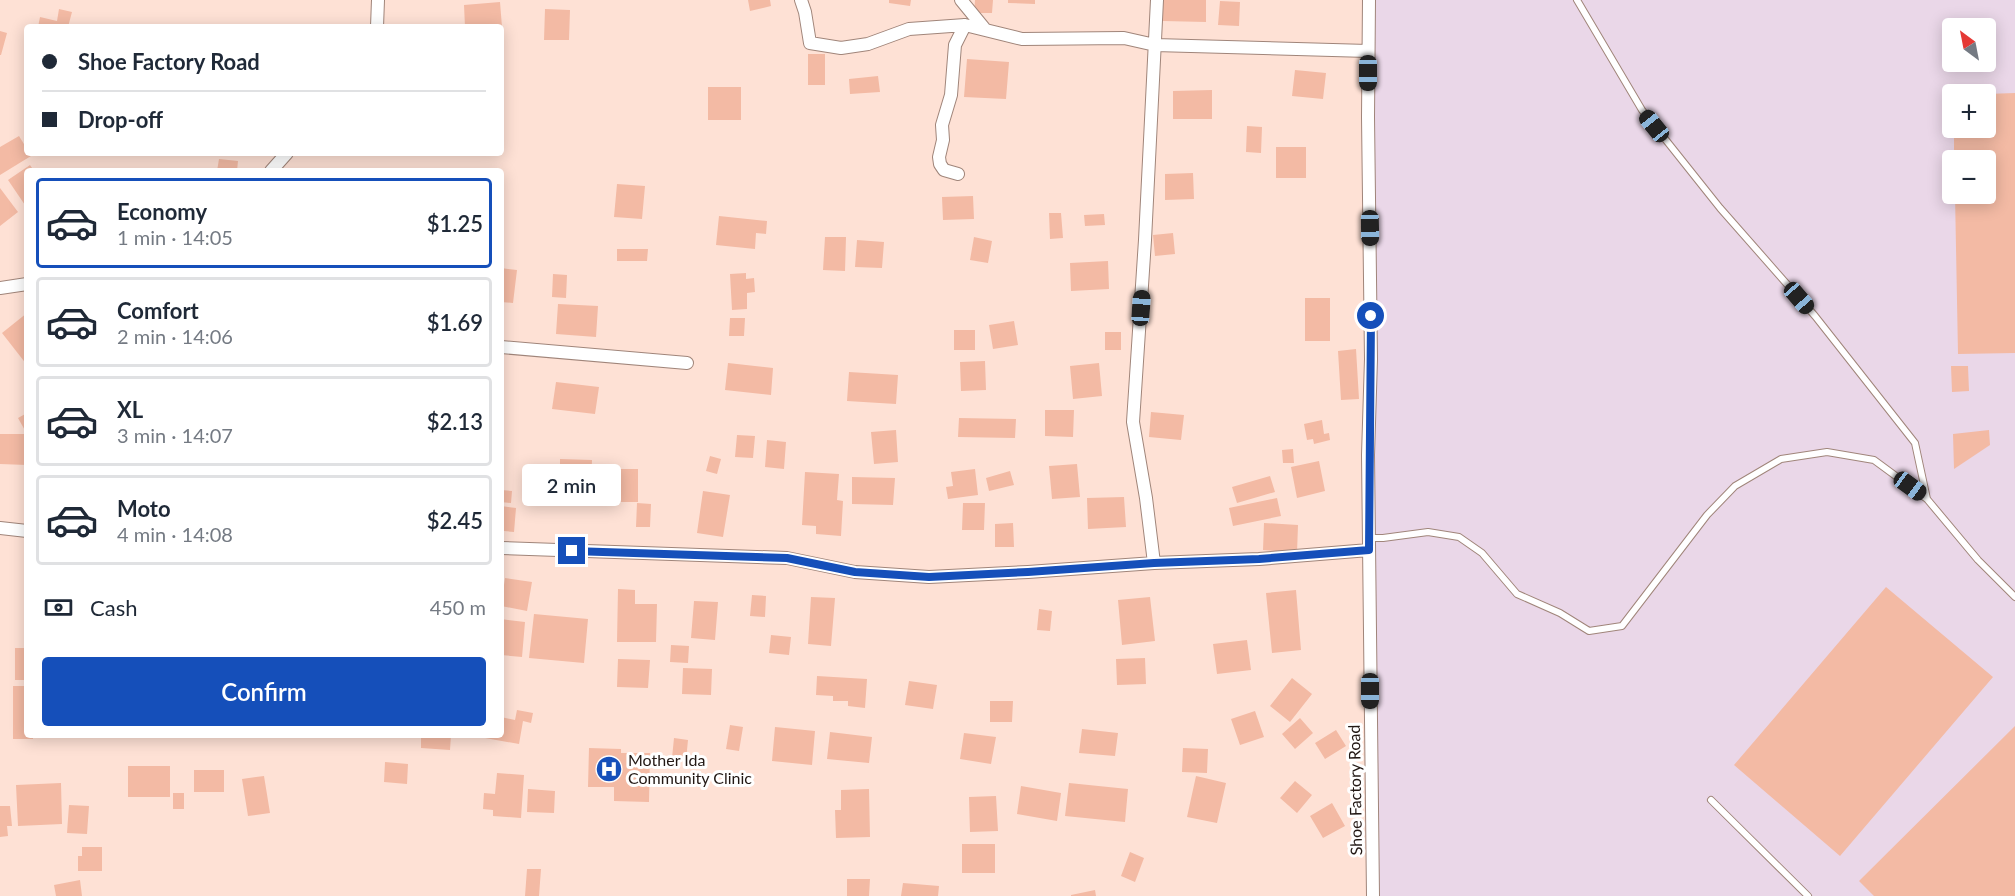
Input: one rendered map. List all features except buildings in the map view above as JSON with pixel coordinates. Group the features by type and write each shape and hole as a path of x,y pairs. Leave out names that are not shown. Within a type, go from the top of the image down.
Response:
{"street":[{"path":"377,24 378,0"},
{"path":"801,0 810,43 841,48 868,44 909,29 965,26 984,28 1022,39 1124,38 1155,45 1368,51"},
{"path":"961,0 984,28"},
{"path":"1154,563 1133,422 1157,0"},
{"name":"Shoe Factory Road","path":"1369,0 1371,359 1368,455 1373,896"},
{"path":"958,174 944,170 939,157 943,140 942,125 951,95 955,45 965,26"},
{"path":"274,168 284,156"},
{"path":"0,288 24,284"},
{"path":"504,346 687,363"},
{"path":"0,528 24,531"},
{"path":"504,548 787,558 855,572 929,577 1259,559 1369,544"}],"lane":[{"path":"1577,0 1641,110 1720,208 1815,316 1915,443 1927,499"},
{"path":"1369,544 1383,538 1428,532 1460,537 1482,553 1517,594 1560,613 1589,631 1622,627 1707,515 1735,486 1781,459 1827,452 1874,460 1927,499 1978,560 2015,597"},
{"path":"1711,800 1808,896"}],"shaded area":[{"path":"1368,0 2015,0 2015,896 1377,896"}],"place":[{"name":"Mother Ida Community Clinic","path":"609,769"}],"route":[{"path":"572,551 787,558 855,572 929,577 1259,559 1369,550 1368,455 1371,316"}]}
